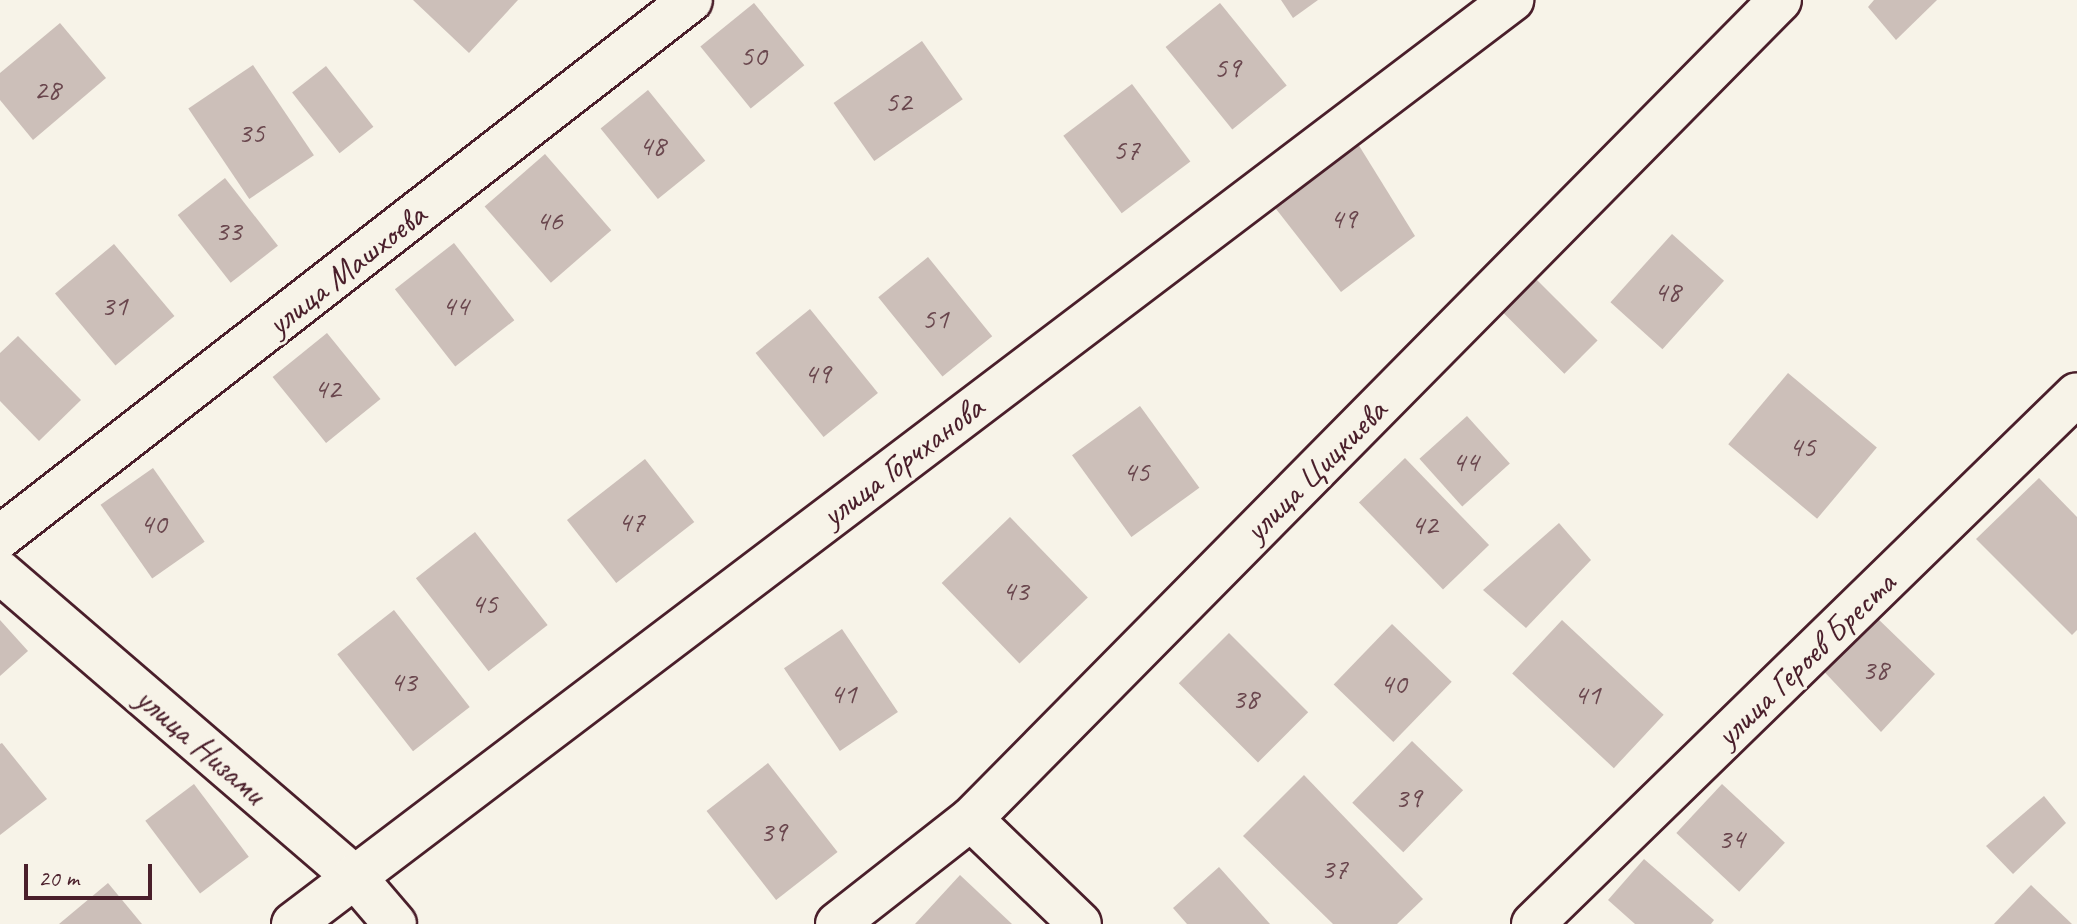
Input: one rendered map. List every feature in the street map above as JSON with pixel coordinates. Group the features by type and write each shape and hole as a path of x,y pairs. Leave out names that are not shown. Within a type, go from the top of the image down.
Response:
{"street":[{"name":"улица Машхоева","path":"0,537 691,0"},
{"name":"улица Горчханова","path":"293,924 1512,0"},
{"name":"улица Цицкиева","path":"837,924 971,819 1780,0"},
{"name":"улица Героев Бреста","path":"1533,924 2077,394"},
{"name":"улица Низами","path":"0,572 354,876 395,924"},
{"path":"971,819 1080,924"}],"building":[{"path":"413,0 518,0 469,53"},
{"path":"1281,0 1318,0 1293,18"},
{"path":"1874,0 1937,0 1896,40 1868,7"},
{"path":"754,3 804,65 751,109 700,46"},
{"path":"1220,3 1287,85 1232,129 1166,47"},
{"path":"60,23 106,78 33,140 0,100 0,73"},
{"path":"922,41 963,99 874,161 834,103"},
{"path":"253,65 314,155 249,199 188,109"},
{"path":"326,66 373,127 340,153 292,92"},
{"path":"1132,84 1190,161 1122,213 1063,136"},
{"path":"648,90 705,161 658,199 601,128"},
{"path":"1358,144 1415,236 1341,292 1269,200"},
{"path":"545,154 611,230 551,283 485,206"},
{"path":"225,178 278,246 231,283 178,215"},
{"path":"1672,234 1724,281 1662,349 1610,302"},
{"path":"454,243 514,320 455,366 395,289"},
{"path":"114,244 174,316 115,366 55,293"},
{"path":"928,257 992,336 942,377 878,297"},
{"path":"1529,272 1598,341 1564,374 1496,305"},
{"path":"810,309 878,393 824,437 756,353"},
{"path":"327,333 380,399 326,443 273,377"},
{"path":"18,336 81,400 39,441 0,401 0,353"},
{"path":"1788,373 1877,448 1817,519 1728,444"},
{"path":"1140,406 1199,488 1131,537 1072,455"},
{"path":"1467,416 1510,464 1462,506 1419,459"},
{"path":"1405,458 1489,545 1443,589 1359,502"},
{"path":"645,459 694,522 616,583 567,520"},
{"path":"153,468 205,542 152,578 101,505"},
{"path":"2039,478 2077,517 2077,630 2072,635 1976,539"},
{"path":"1010,517 1088,598 1019,664 942,583"},
{"path":"1559,523 1591,560 1526,628 1483,590"},
{"path":"475,532 548,625 489,671 416,578"},
{"path":"394,610 470,707 413,751 337,654"},
{"path":"1874,615 1935,674 1881,732 1816,663"},
{"path":"0,620 28,651 0,676"},
{"path":"1562,620 1664,715 1614,768 1512,673"},
{"path":"1392,624 1452,682 1393,742 1334,684"},
{"path":"842,629 898,712 840,751 784,668"},
{"path":"1229,633 1308,712 1258,762 1179,683"},
{"path":"1412,741 1463,790 1403,852 1352,803"},
{"path":"0,744 47,799 0,835"},
{"path":"768,763 838,852 776,900 707,811"},
{"path":"1304,775 1423,899 1397,924 1333,924 1243,836"},
{"path":"194,784 249,857 200,893 145,821"},
{"path":"1722,784 1785,843 1739,892 1676,833"},
{"path":"2044,796 2066,823 2013,874 1986,846"},
{"path":"1644,859 1714,920 1711,924 1635,924 1608,900"},
{"path":"1219,867 1270,924 1187,924 1173,908"},
{"path":"960,875 1012,924 915,924"},
{"path":"108,883 142,924 59,924"},
{"path":"2031,885 2072,924 1994,924"}]}
